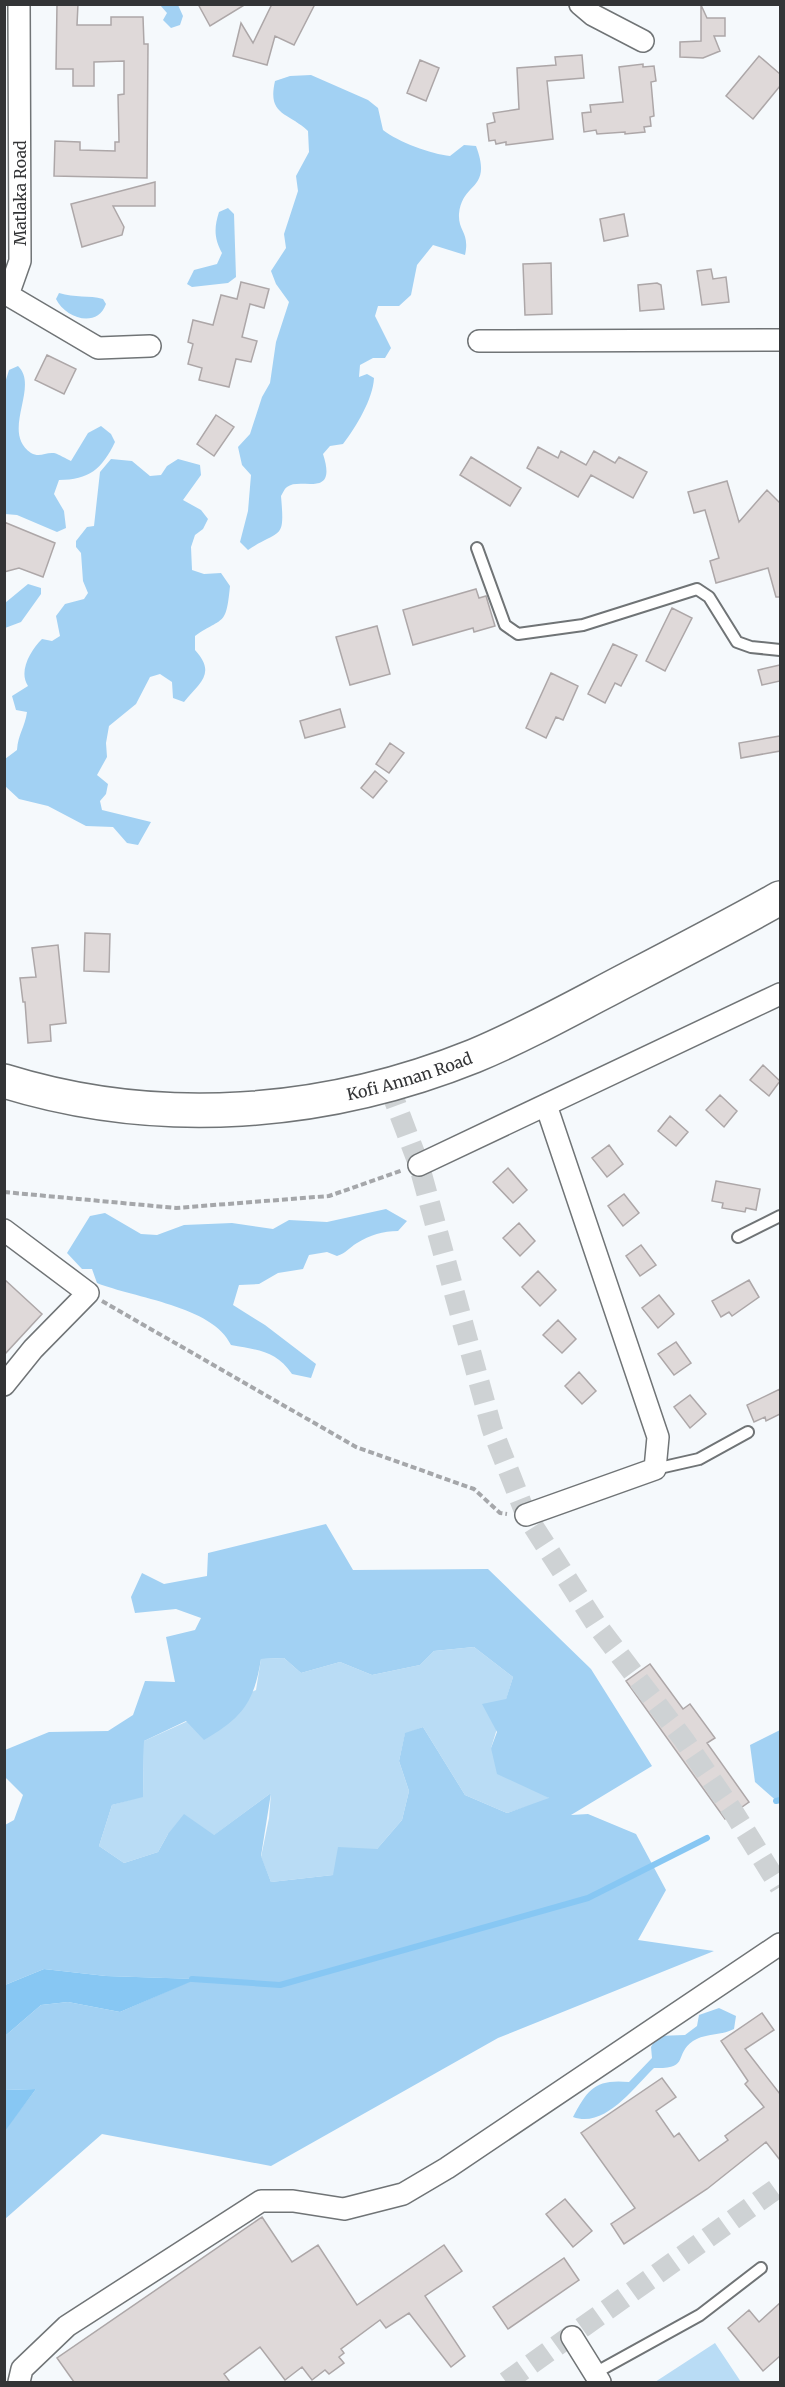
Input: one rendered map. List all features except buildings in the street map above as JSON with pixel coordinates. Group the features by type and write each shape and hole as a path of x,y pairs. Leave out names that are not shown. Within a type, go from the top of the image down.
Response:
{"main road":[{"name":"Kofi Annan Road","path":"4,1081 106,1103 198,1111 284,1107 389,1086 474,1056 544,1023 780,898"}],"street":[{"name":"Matlaka Road","path":"20,4 20,261 6,295 98,348 150,346"},
{"path":"580,4 594,15 643,41"},
{"path":"479,341 780,340"},
{"path":"419,1165 780,994"},
{"path":"526,1515 655,1469 658,1437 546,1105"},
{"path":"4,1230 88,1293 33,1349 4,1385"},
{"path":"19,2382 22,2368 67,2326 261,2201 293,2201 344,2209 402,2194 447,2168 780,1944"},
{"path":"572,2337 598,2378"}],"lane":[{"path":"477,548 505,625 518,634 583,625 696,590 709,597 736,642 751,647 780,650"},
{"path":"738,1237 780,1216"},
{"path":"655,1469 699,1459 748,1432"},
{"path":"598,2378 700,2315 761,2268"}],"path":[{"path":"4,1192 176,1208 329,1196 419,1165"},
{"path":"88,1293 356,1448 474,1489 500,1513 526,1515"}],"shaded area":[{"path":"160,5 178,5 183,16 180,25 171,28 163,20 167,13"},
{"path":"311,75 368,100 378,108 383,130 415,147 450,156 464,145 476,146 481,171 479,179 461,203 459,220 466,241 465,255 433,245 417,265 411,295 399,306 378,306 375,316 391,348 385,358 373,358 360,365 359,377 367,374 374,378 371,395 363,412 343,444 330,446 323,454 326,477 322,482 293,484 286,488 281,496 281,528 274,535 248,550 240,542 248,511 251,475 242,465 238,447 250,434 262,397 270,383 276,342 289,302 276,284 271,271 286,248 284,234 298,191 296,176 309,152 308,131 281,112 274,101 273,92 275,81 290,76"},
{"path":"228,208 234,214 236,277 228,283 192,287 187,284 194,270 217,264 222,253 216,238 216,223 219,212"},
{"path":"59,293 103,299 106,304 102,312 96,316 81,318 73,316 60,306 56,299"},
{"path":"18,366 24,375 25,386 19,434 22,444 31,453 37,455 54,453 71,461 88,433 101,426 111,434 115,442 105,459 93,471 79,478 59,480 54,494 64,511 66,528 57,532 17,515 5,514 5,383 9,370"},
{"path":"111,459 132,461 150,476 161,475 167,466 178,459 200,465 201,475 183,500 201,510 208,519 203,529 195,535 191,547 192,570 204,574 221,573 230,586 225,615 195,636 195,650 205,666 200,684 184,702 173,698 172,682 160,674 150,677 136,704 109,726 106,743 107,757 97,775 108,784 106,794 100,801 102,810 151,822 138,845 127,843 113,827 86,826 48,806 19,799 5,786 5,759 17,750 27,712 16,710 12,696 28,686 24,674 25,667 30,655 42,639 52,641 60,636 56,616 65,604 84,599 88,593 83,581 81,553 76,547 76,541 87,527 94,526 100,472"},
{"path":"28,584 41,588 41,594 21,622 5,628 5,603"},
{"path":"386,1209 407,1221 398,1231 372,1236 337,1256 327,1252 309,1255 303,1269 278,1273 259,1284 239,1285 233,1305 265,1325 316,1364 311,1378 292,1374 279,1360 265,1352 231,1345 222,1332 208,1321 190,1312 97,1283 92,1269 82,1269 67,1253 90,1216 105,1213 141,1234 157,1235 184,1225 232,1223 273,1229 289,1220 327,1222"},
{"path":"326,1524 353,1570 488,1569 591,1669 652,1766 571,1815 588,1814 636,1834 666,1890 638,1940 714,1951 498,2038 271,2166 102,2134 5,2219 4,2131 36,2089 5,2090 5,2036 41,2005 68,2002 120,2012 195,1979 106,1976 44,1969 5,1985 5,1825 14,1820 23,1795 5,1777 5,1750 49,1732 108,1731 133,1715 145,1681 175,1682 166,1637 195,1630 201,1618 176,1609 135,1613 131,1597 142,1573 164,1584 207,1576 208,1553","holes":["474,1647 513,1677 506,1699 482,1704 497,1732 491,1748 497,1774 549,1798 507,1813 465,1795 423,1727 405,1733 399,1761 409,1791 402,1820 377,1849 338,1847 333,1875 271,1882 261,1856 271,1793 214,1835 184,1814 168,1834 158,1852 124,1863 99,1846 112,1805 143,1797 144,1741 186,1721 204,1740 217,1732 244,1708 254,1687 261,1659 284,1658 301,1673 340,1662 372,1675 420,1665 434,1651"]},
{"path":"474,1647 513,1677 491,1748 550,1799 507,1813 465,1795 423,1727 405,1734 399,1761 409,1791 402,1820 377,1849 333,1875 271,1882 261,1857 269,1818 271,1793 213,1836 168,1834 158,1852 124,1863 99,1846 112,1805 143,1796 144,1741 256,1690 261,1659 284,1658 301,1673 340,1662 372,1675 420,1665 434,1651"},
{"path":"780,1730 780,1804 755,1782 750,1745"},
{"path":"44,1969 106,1976 197,1979 120,2012 68,2002 41,2005 5,2036 5,1985"},
{"path":"719,2008 736,2016 734,2029 693,2041 687,2046 677,2064 665,2068 654,2068 628,2095 607,2112 585,2119 573,2117 583,2099 600,2084 617,2081 629,2082 652,2058 651,2047 657,2036 685,2035 697,2026 699,2015"},
{"path":"36,2089 5,2131 5,2090"},
{"path":"715,2343 741,2382 655,2382"}],"waterway":[{"path":"776,1801 780,1800"},
{"path":"192,1979 280,1985 588,1898 707,1838"}],"tunnel":[{"path":"389,1086 419,1165 492,1429 526,1515 596,1624 684,1740 734,1813 780,1887"},
{"path":"506,2382 780,2186"}]}
